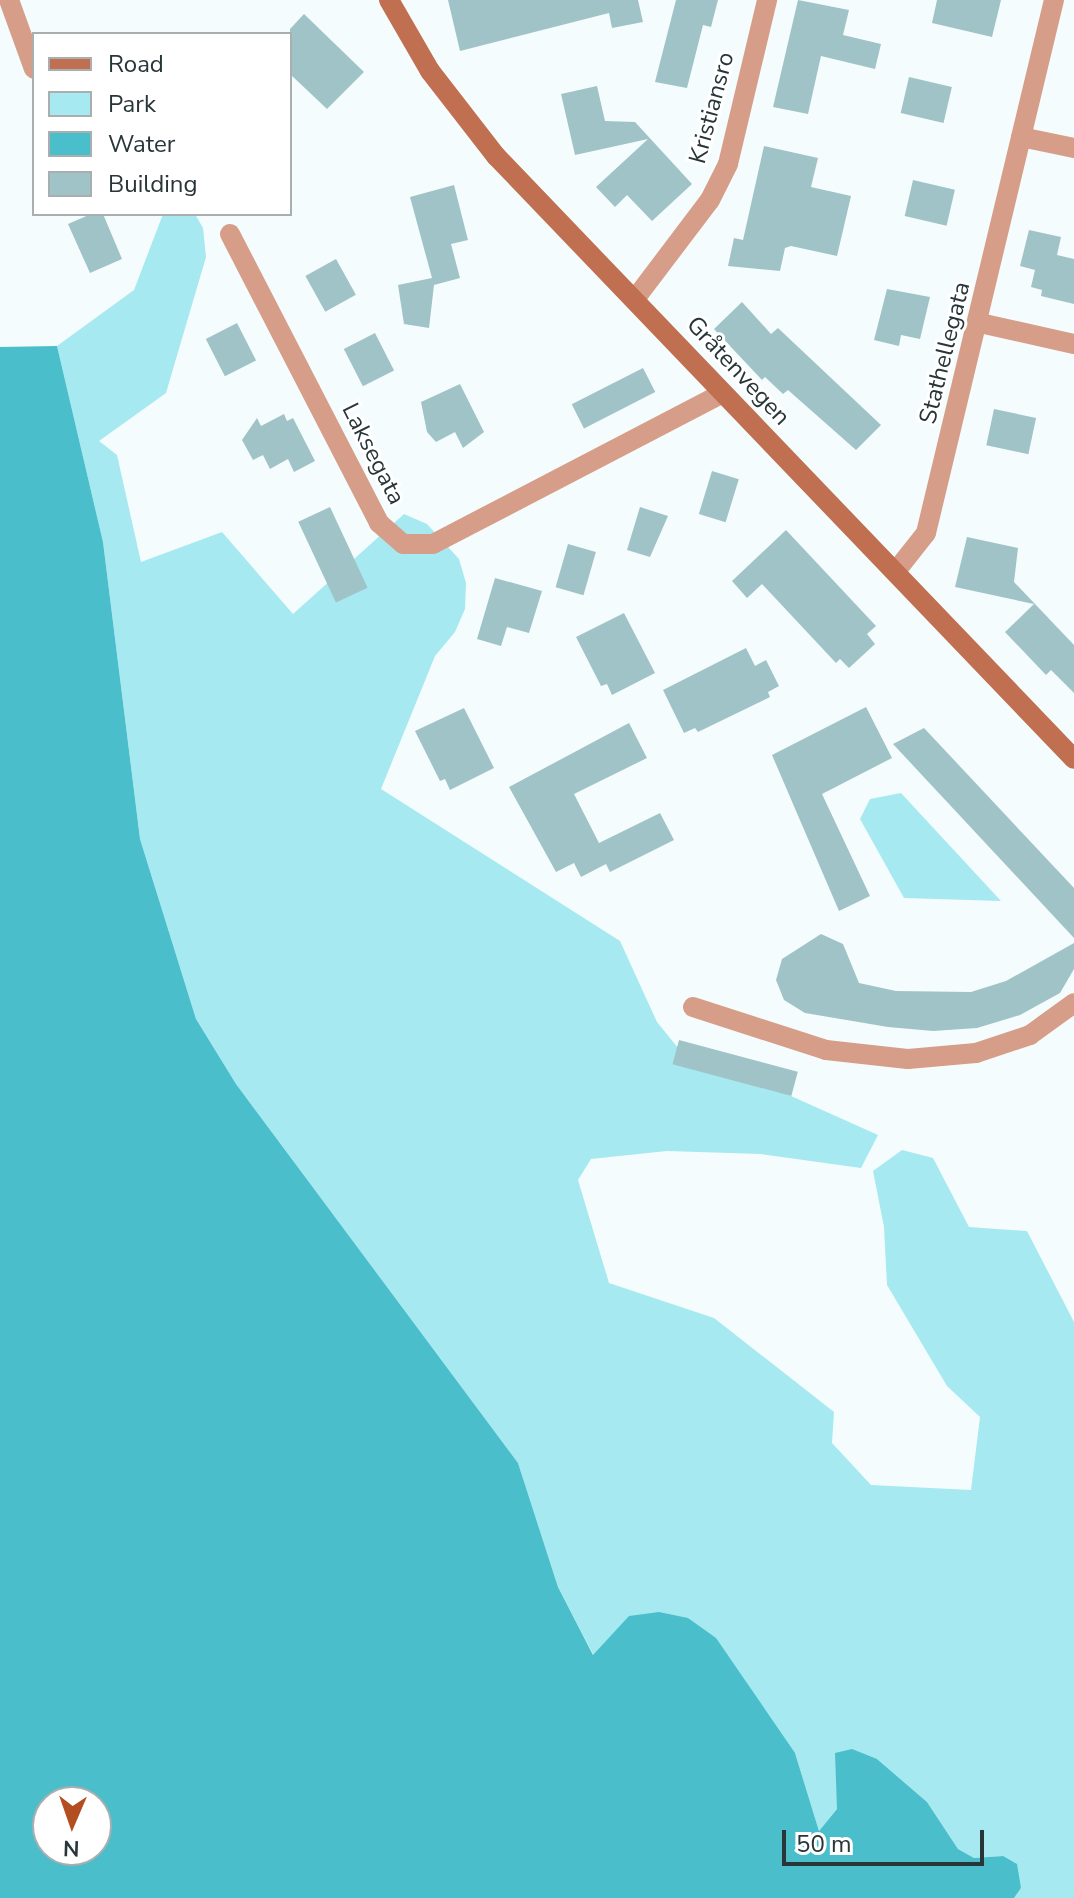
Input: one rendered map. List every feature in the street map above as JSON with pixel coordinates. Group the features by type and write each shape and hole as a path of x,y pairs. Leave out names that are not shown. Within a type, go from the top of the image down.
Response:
{"street":[{"path":"9,0 32,63"},
{"name":"Gråtenvegen","path":"389,0 459,112 721,394 896,571 1074,759"},
{"name":"Kristiansro","path":"635,299 710,200 728,164 767,0"},
{"name":"Stathellegata","path":"896,571 926,533 980,323 1054,0"},
{"path":"1021,137 1074,148"},
{"name":"Laksegata","path":"230,234 379,523 403,544 433,544 721,394"},
{"path":"980,323 1074,344"},
{"path":"693,1007 826,1050 908,1059 976,1053 1030,1035 1074,1003"}],"green space":[{"path":"162,216 196,216 203,228 206,257 166,393 99,441 117,455 141,562 222,532 293,614 404,514 427,524 459,559 466,583 465,609 455,632 435,656 381,789 620,941 657,1022 687,1059 771,1087 878,1135 861,1168 761,1154 667,1151 591,1159 578,1180 609,1283 714,1318 834,1412 832,1443 871,1485 971,1490 980,1417 947,1386 887,1285 884,1227 873,1171 902,1150 933,1158 969,1227 1027,1231 1074,1322 1074,1898 1014,1898 1021,1888 1003,1856 974,1858 958,1849 927,1802 877,1759 839,1770 837,1809 819,1831 795,1753 594,1656 558,1587 518,1463 236,1084 196,1019 140,839 103,542 57,346 134,290"},
{"path":"901,793 1001,901 904,898 860,819 870,799"}],"water":[{"path":"57,346 103,542 140,839 196,1019 236,1084 518,1463 558,1587 593,1655 629,1616 659,1612 688,1618 716,1638 795,1753 819,1831 837,1809 835,1753 852,1749 877,1759 927,1802 958,1849 974,1858 1003,1856 1017,1864 1021,1888 1014,1898 0,1898 0,347"}],"building":[{"path":"448,0 638,0 643,22 612,28 609,13 460,51"},
{"path":"676,0 718,0 711,27 703,25 687,88 655,82"},
{"path":"798,0 849,10 843,35 881,44 875,69 821,56 808,114 773,107"},
{"path":"937,0 1001,0 992,37 932,23"},
{"path":"304,14 364,72 327,109 292,76 290,29"},
{"path":"909,77 952,87 944,123 901,113"},
{"path":"597,86 605,121 635,122 692,184 652,221 627,195 615,207 596,187 648,139 575,155 561,94"},
{"path":"764,146 818,158 811,187 851,196 837,256 791,246 785,248 780,271 728,266 734,238 743,240"},
{"path":"913,180 955,190 947,226 905,216"},
{"path":"454,185 468,240 451,244 460,278 434,285 429,328 404,324 398,285 432,278 410,197"},
{"path":"86,216 104,216 122,259 90,273 68,224"},
{"path":"1029,230 1061,237 1057,255 1074,259 1074,304 1041,296 1042,290 1031,287 1035,270 1020,266"},
{"path":"336,259 356,295 325,312 305,276"},
{"path":"887,289 930,297 920,339 901,335 899,346 874,340"},
{"path":"742,302 771,334 778,328 881,425 856,450 788,390 783,394 765,377 762,380 714,329"},
{"path":"237,323 256,360 225,376 206,339"},
{"path":"375,333 394,370 363,386 344,349"},
{"path":"643,368 655,392 584,428 572,404"},
{"path":"460,384 484,432 463,448 455,432 436,442 427,432 421,402"},
{"path":"994,409 1036,418 1028,454 986,445"},
{"path":"284,414 287,421 293,418 315,461 294,472 288,459 270,469 263,455 253,460 242,440 257,418 261,426"},
{"path":"712,471 739,479 726,522 699,514"},
{"path":"330,507 368,588 336,602 298,522"},
{"path":"640,507 668,516 650,557 627,550"},
{"path":"786,530 876,626 867,634 875,644 849,668 840,659 836,663 762,584 747,598 732,581"},
{"path":"967,537 1018,548 1014,582 1074,645 1074,693 1051,670 1046,675 1005,632 1034,604 955,587"},
{"path":"568,544 596,552 583,595 556,587"},
{"path":"495,578 542,591 529,633 507,627 501,646 477,639"},
{"path":"624,613 655,673 612,695 607,684 601,686 576,637"},
{"path":"746,648 755,666 766,660 779,686 768,692 770,697 698,732 695,728 684,733 663,690"},
{"path":"866,707 892,758 822,794 870,896 839,911 772,755"},
{"path":"464,708 494,768 450,790 445,779 440,781 415,731"},
{"path":"629,723 647,758 574,794 599,843 660,813 674,840 610,872 606,864 581,877 574,863 556,872 509,787"},
{"path":"924,728 1074,888 1074,938 893,744"},
{"path":"821,934 843,944 859,983 896,991 971,992 1006,981 1074,943 1074,969 1060,993 1020,1015 977,1028 933,1031 888,1027 805,1013 784,1000 776,980 782,959"},
{"path":"679,1040 798,1072 791,1096 673,1064"}]}
